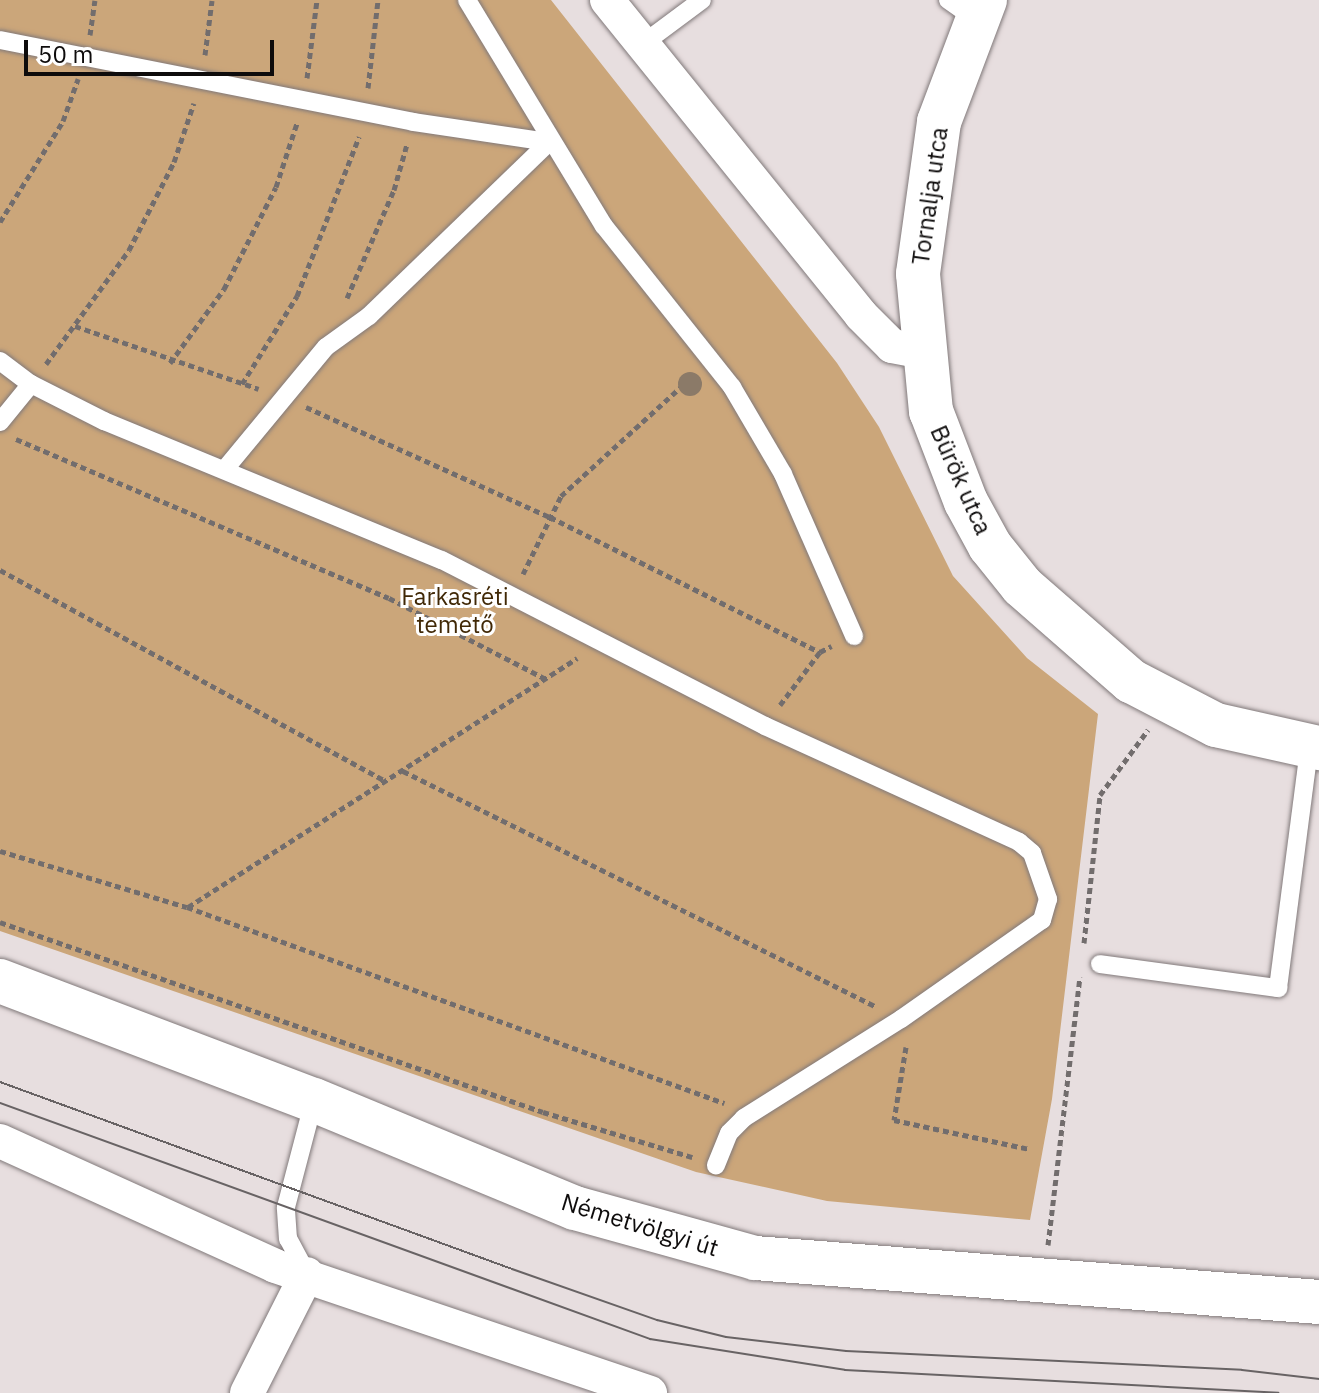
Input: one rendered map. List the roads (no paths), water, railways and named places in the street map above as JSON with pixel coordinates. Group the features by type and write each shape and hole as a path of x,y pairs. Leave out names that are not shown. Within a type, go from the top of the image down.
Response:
{"street":[{"path":"607,0 640,46 861,315 892,346 922,352"},
{"name":"Tornalja utca","path":"922,352 918,274 930,161 969,6"},
{"name":"Bürök utca","path":"922,352 931,411 956,478 990,546 1022,586 1096,654 1167,704 1216,725 1314,748"},
{"name":"Németvölgyi út","path":"0,981 314,1100 575,1208 755,1258 1319,1302"},
{"path":"0,1141 275,1266 307,1274 650,1393"},
{"path":"247,1393 307,1274"}],"lane":[{"path":"467,0 508,60 549,142 604,226 710,360 783,474 854,636"},
{"path":"640,46 702,0"},
{"path":"0,40 413,122 549,142"},
{"path":"225,469 281,396 326,347 369,316 549,142"},
{"path":"0,361 31,384 104,421 442,560 765,726 1019,842 1032,853 1048,899 1042,920 901,1019 744,1118 729,1133 716,1165"},
{"path":"0,422 31,384"},
{"path":"1100,964 1278,988 1314,748"},
{"path":"307,1274 288,1239 286,1207 314,1100"}],"tram line":[{"path":"0,1082 657,1320 726,1337 846,1351 1242,1370 1319,1379"},
{"path":"0,1103 650,1339 845,1370 1278,1393"}],"park label":[{"name":"Farkasréti temető","path":"455,611"}]}
